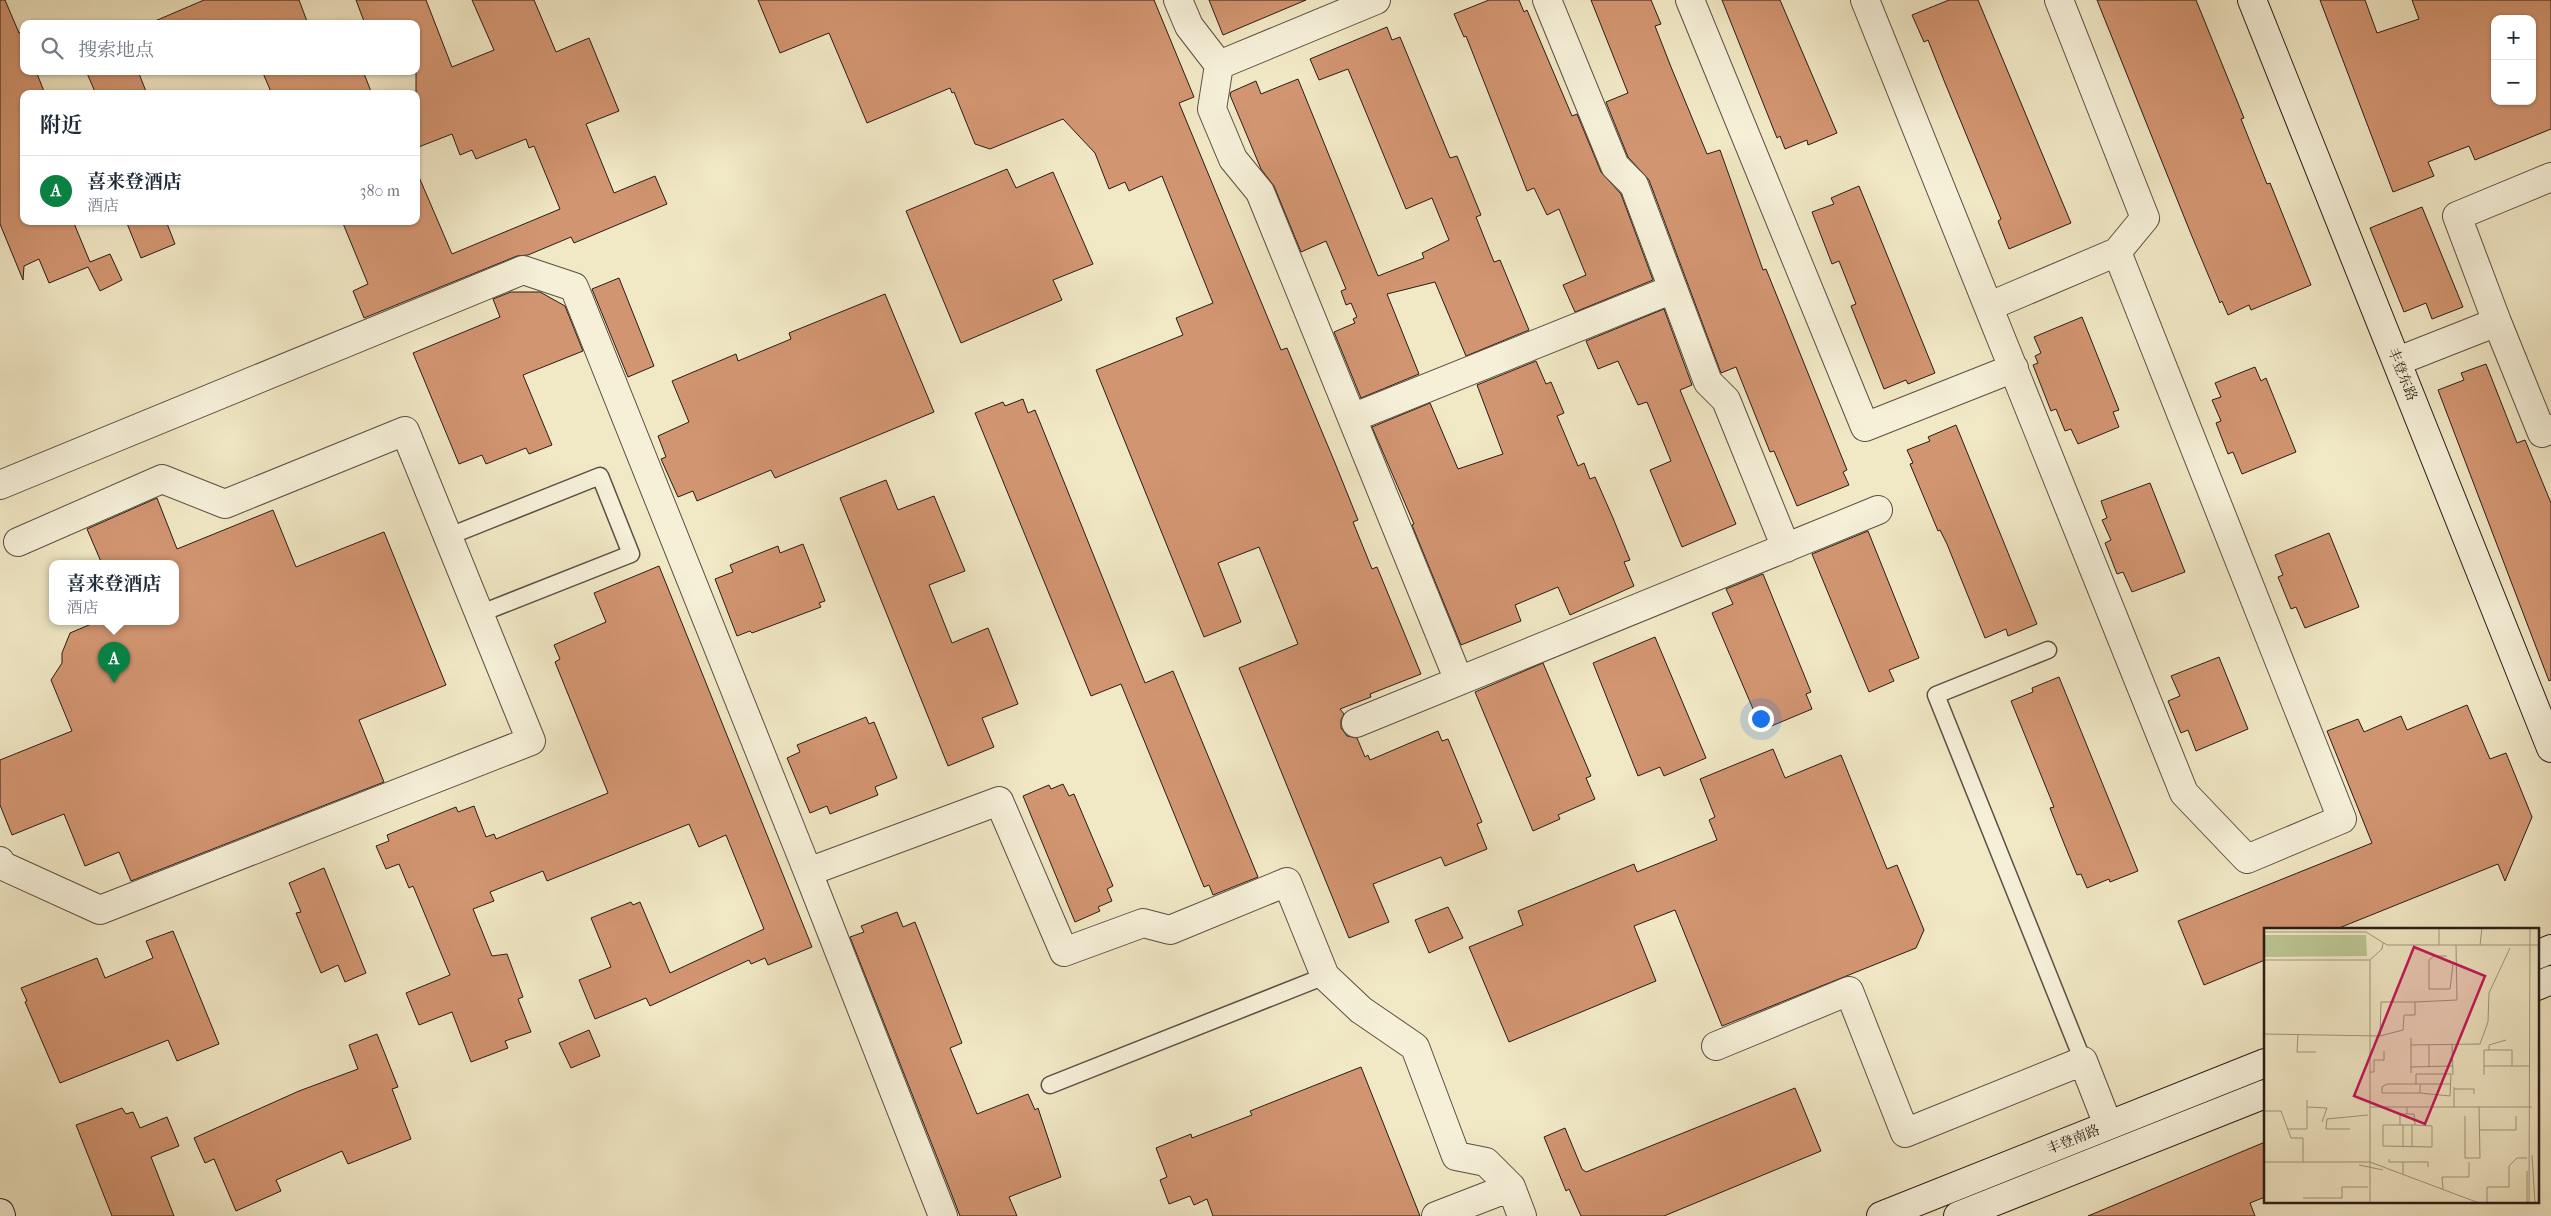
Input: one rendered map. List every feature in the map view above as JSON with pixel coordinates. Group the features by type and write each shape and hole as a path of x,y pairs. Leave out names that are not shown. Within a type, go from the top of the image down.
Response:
{"street":[{"path":"1178,0 1189,26 1219,65 1212,108 1233,159 1260,192 1459,681"},
{"path":"1219,65 1376,0"},
{"path":"1547,0 1615,166 1634,185 1708,382 1726,400 1786,548"},
{"path":"1690,0 1865,427 2014,368"},
{"path":"1865,0 1990,306 2184,793 2247,859 2342,819 2116,252"},
{"path":"1990,306 2116,252 2145,218 2059,0"},
{"name":"丰登东路","path":"2252,0 2398,361 2551,748"},
{"path":"2551,177 2457,216 2496,322 2542,433 2551,429"},
{"path":"0,485 523,270 574,287 944,1216"},
{"path":"1352,418 1673,289"},
{"path":"2398,361 2496,322"},
{"path":"0,861 2,865 100,910 531,741 405,432 225,504 162,478 18,542"},
{"path":"1356,723 1878,510"},
{"path":"808,872 999,800 1064,952 1143,923 1170,930 1287,882 1325,976 1361,1010 1416,1047 1456,1156 1486,1162 1511,1187 1522,1216"},
{"path":"2538,955 2551,949"},
{"path":"2538,986 2551,980"},
{"path":"1716,1046 1849,991 1905,1132 2083,1061 2108,1125"},
{"name":"丰登南路","path":"1881,1216 2264,1063"},
{"path":"1958,1216 2264,1094"},
{"path":"1436,1216 1511,1187"}],"lane":[{"path":"447,537 600,476 631,554 479,614"},
{"path":"2048,650 1936,696 2083,1061"},
{"path":"1050,1085 1325,976"}],"building":[{"path":"0,0 5,0 20,33 20,75 38,75 43,90 20,90 20,225 75,225 90,262 110,254 122,280 100,291 88,267 49,283 39,259 24,266 23,280 0,224"},
{"path":"204,0 299,0 306,20 157,20"},
{"path":"356,0 426,0 452,67 494,50 472,0 534,0 556,52 589,38 619,111 586,124 614,193 655,176 667,204 574,243 571,237 528,255 517,256 364,318 353,291 368,284 344,225 420,225 420,179 452,254 560,209 534,146 529,148 526,139 476,159 472,150 460,155 452,134 420,146 420,90 416,90 416,75 420,75 420,20 364,20"},
{"path":"758,0 1154,0 1194,97 1179,103 1281,350 1287,348 1335,463 1358,520 1353,522 1372,569 1377,567 1421,674 1370,694 1371,697 1340,709 1344,714 1341,720 1341,728 1347,736 1357,738 1365,757 1368,755 1370,760 1438,731 1442,741 1448,739 1482,822 1477,824 1487,849 1445,866 1441,857 1373,884 1389,922 1349,938 1239,668 1298,644 1259,547 1218,563 1241,622 1204,637 1096,370 1183,335 1176,318 1213,303 1162,176 1129,191 1125,182 1109,189 1095,153 1063,119 990,149 975,144 954,92 952,93 950,88 867,123 829,33 780,53"},
{"path":"1209,0 1306,0 1223,35"},
{"path":"1489,0 1519,0 1524,12 1527,10 1572,116 1577,114 1601,172 1621,194 1653,280 1575,312 1563,285 1586,275 1559,209 1547,215 1534,188 1527,191 1466,36 1464,37 1454,14"},
{"path":"1591,0 1651,0 1661,24 1655,26 1707,154 1720,150 1763,270 1766,269 1847,470 1843,472 1849,485 1797,506 1774,451 1770,452 1736,367 1721,373 1649,180 1628,157 1606,102 1628,93"},
{"path":"1722,0 1780,0 1837,133 1808,145 1807,140 1785,149 1780,136 1777,138"},
{"path":"1949,0 1978,0 2071,223 2009,249 1998,221 2001,219 1928,40 1924,42 1912,15"},
{"path":"2097,0 2196,0 2244,118 2241,119 2267,184 2270,183 2311,285 2251,310 2249,305 2228,315 2222,301 2220,303 2191,234"},
{"path":"2320,0 2365,0 2377,33 2419,19 2412,0 2551,0 2551,129 2475,160 2469,146 2428,162 2434,176 2393,192"},
{"path":"1387,27 1392,40 1400,37 1450,158 1457,156 1481,215 1476,217 1494,262 1500,260 1529,330 1466,356 1435,282 1387,294 1419,374 1361,398 1334,332 1355,323 1353,319 1357,317 1351,303 1346,305 1341,291 1346,289 1326,241 1301,252 1274,186 1261,169 1230,95 1231,92 1256,81 1261,94 1298,79 1378,276 1424,258 1422,253 1449,240 1432,198 1406,209 1348,69 1319,80 1310,59"},
{"path":"88,75 140,75 145,90 94,90"},
{"path":"264,75 365,75 370,90 270,90"},
{"path":"1007,169 1016,188 1053,172 1093,264 1053,280 1062,300 961,343 906,211"},
{"path":"1859,186 1935,373 1908,384 1906,380 1884,389 1851,306 1856,304 1839,261 1832,264 1812,212 1834,204 1831,198"},
{"path":"2422,207 2463,307 2432,319 2426,303 2404,312 2370,228"},
{"path":"128,225 168,225 175,244 141,258"},
{"path":"619,278 654,366 628,377 592,289"},
{"path":"511,292 540,292 565,306 583,351 523,375 552,445 529,454 526,448 486,464 482,455 459,464 413,353 500,317 493,299"},
{"path":"885,294 934,412 775,478 771,470 697,501 693,491 678,497 661,459 666,457 658,436 689,422 672,381 736,354 738,361 791,339 789,333"},
{"path":"1664,309 1692,385 1680,390 1736,524 1682,547 1650,470 1671,461 1647,402 1638,405 1618,361 1598,369 1586,341"},
{"path":"2082,317 2119,410 2113,412 2119,427 2078,444 2071,429 2065,431 2056,409 2051,411 2033,365 2038,363 2035,356 2041,353 2034,337"},
{"path":"1536,361 1546,384 1551,382 1564,413 1557,416 1578,466 1584,463 1590,479 1595,477 1613,518 1630,560 1624,562 1634,586 1570,615 1558,587 1515,605 1521,621 1461,645 1412,525 1414,524 1372,427 1430,403 1458,469 1503,454 1477,385"},
{"path":"2486,364 2517,443 2525,440 2551,503 2551,680 2549,681 2438,390 2464,380 2461,373"},
{"path":"2255,367 2261,381 2266,378 2296,452 2242,474 2233,452 2228,454 2216,423 2221,421 2212,400 2221,397 2215,383"},
{"path":"1023,399 1028,413 1035,410 1145,683 1173,671 1258,877 1213,895 1209,885 1204,887 1121,684 1091,696 975,413 1003,402 1005,406"},
{"path":"1956,425 2037,624 2008,636 2006,629 1985,638 1947,544 1940,530 1938,531 1910,464 1913,463 1907,450 1930,441 1928,437"},
{"path":"886,480 898,510 934,496 965,571 929,585 952,643 988,628 1018,704 982,718 994,747 948,766 840,498"},
{"path":"2150,483 2185,572 2132,592 2123,572 2117,574 2105,543 2111,540 2102,520 2107,518 2101,501"},
{"path":"157,498 177,549 273,510 296,567 384,532 446,685 359,720 384,782 131,881 119,852 85,866 64,814 12,835 0,805 0,760 72,731 51,680 62,663 62,653 70,633 89,625 179,625 179,560 100,560 87,529"},
{"path":"1868,531 1919,658 1889,670 1894,681 1869,692 1812,554"},
{"path":"2329,533 2359,607 2305,628 2296,607 2291,609 2278,577 2283,575 2275,555"},
{"path":"803,544 825,601 819,603 821,607 752,633 750,631 737,636 715,579 733,572 730,565 778,546 780,553"},
{"path":"659,566 812,947 768,965 765,958 751,964 749,960 650,1006 646,998 595,1019 579,980 611,967 591,918 631,902 633,905 640,902 670,973 764,929 726,835 699,847 689,824 547,881 543,871 490,892 494,901 473,909 492,956 507,954 523,997 518,999 531,1032 505,1041 508,1048 471,1062 452,1012 419,1025 406,993 450,975 413,886 409,888 399,864 386,869 376,846 389,841 387,835 456,807 458,812 474,806 486,837 494,834 496,839 608,793 555,662 560,659 554,645 606,622 594,593"},
{"path":"1763,574 1811,692 1806,694 1812,709 1762,730 1712,613 1733,604 1726,589"},
{"path":"1655,637 1706,758 1664,776 1660,767 1638,776 1593,663"},
{"path":"2219,657 2248,729 2196,751 2188,730 2181,733 2168,701 2180,696 2171,676"},
{"path":"1543,663 1591,776 1586,778 1595,799 1558,815 1560,819 1533,831 1475,692"},
{"path":"2059,677 2138,871 2110,882 2109,879 2087,888 2081,874 2077,875 2065,846 2050,808 2054,807 2011,701 2033,692 2032,688"},
{"path":"2467,705 2490,759 2506,753 2532,817 2505,881 2498,864 2339,928 2264,928 2264,960 2204,985 2178,921 2372,843 2327,731 2358,719 2364,732 2401,716 2407,730"},
{"path":"866,717 869,724 874,722 897,778 875,787 878,795 830,814 827,806 810,813 787,758 800,752 797,745"},
{"path":"1773,749 1785,778 1841,755 1887,869 1897,865 1924,930 1916,948 1722,1026 1675,910 1634,926 1656,981 1509,1042 1469,947 1523,925 1518,911 1634,864 1637,872 1717,840 1709,820 1715,817 1700,779"},
{"path":"1063,784 1069,796 1074,794 1113,886 1107,889 1112,901 1098,907 1100,911 1075,922 1023,796 1049,785 1051,789"},
{"path":"324,868 366,973 345,982 338,965 321,973 296,913 301,912 289,883"},
{"path":"1448,907 1463,938 1429,953 1415,920"},
{"path":"897,912 903,927 915,922 962,1043 950,1048 977,1114 1028,1094 1035,1110 1038,1108 1061,1177 1009,1197 1017,1216 960,1216 850,937 864,932 861,926"},
{"path":"173,931 219,1044 177,1061 168,1040 60,1083 25,1002 27,1001 21,988 97,958 105,978 153,958 146,941"},
{"path":"589,1030 600,1056 571,1068 559,1043"},
{"path":"377,1034 398,1087 392,1089 411,1139 348,1164 342,1151 276,1180 281,1191 236,1211 214,1159 205,1163 194,1138 299,1091 358,1069 349,1045"},
{"path":"1361,1067 1420,1216 1213,1216 1207,1199 1194,1205 1190,1196 1169,1204 1160,1180 1167,1177 1156,1148 1191,1134 1192,1138 1252,1115 1250,1111"},
{"path":"1795,1088 1821,1151 1664,1216 1581,1216 1569,1189 1566,1191 1544,1137 1565,1128 1582,1169 1586,1172"},
{"path":"122,1108 126,1114 133,1112 140,1128 167,1117 179,1146 151,1157 174,1216 112,1216 76,1125"},
{"path":"2264,1142 2264,1197 2250,1203 2255,1216 2088,1216"}],"place":[{"name":"喜来登酒店","path":"114,683"}]}
